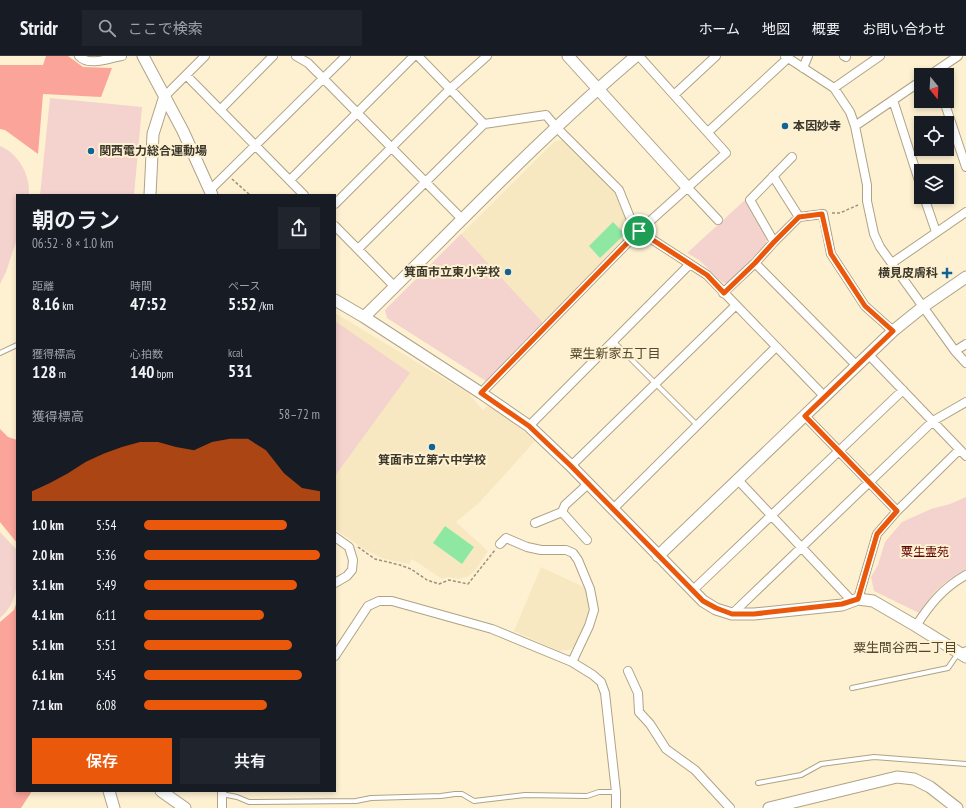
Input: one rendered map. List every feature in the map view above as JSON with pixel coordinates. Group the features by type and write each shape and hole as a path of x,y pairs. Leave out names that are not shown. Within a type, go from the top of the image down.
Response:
{"street":[{"path":"79,56 91,62 122,56"},
{"path":"143,56 183,131 211,192 346,56"},
{"path":"150,194 153,134 165,96 205,56"},
{"path":"220,110 273,56"},
{"path":"296,56 308,63 462,219"},
{"path":"290,180 414,56"},
{"path":"418,56 484,124"},
{"path":"336,203 450,89 487,56"},
{"path":"568,56 718,220"},
{"path":"364,316 556,127 597,88 636,56"},
{"path":"481,393 639,231 726,153 639,56"},
{"path":"674,95 716,56"},
{"path":"803,68 808,56"},
{"path":"834,88 880,56"},
{"path":"708,132 786,57 834,88 850,112 855,126 867,184 867,201 871,222 880,247 955,351 966,363"},
{"path":"940,68 954,57"},
{"path":"186,75 303,194"},
{"path":"855,126 914,86"},
{"path":"893,100 914,165"},
{"path":"946,108 966,167"},
{"path":"358,249 484,124 546,115 556,127 619,190 633,225 639,231 707,275 735,306 825,397"},
{"path":"774,242 750,200 792,157"},
{"path":"773,176 799,217"},
{"path":"926,204 936,232"},
{"path":"892,263 966,212"},
{"path":"724,293 799,217 822,214 831,254 865,306 893,331"},
{"path":"336,227 395,287"},
{"path":"755,263 857,366"},
{"path":"529,426 690,264"},
{"path":"658,556 893,331 924,306 966,277"},
{"path":"336,301 364,316 529,426 571,466 692,592 703,601 732,614 754,614 842,604 855,600 873,601 964,653"},
{"path":"571,466 735,306"},
{"path":"955,351 966,344"},
{"path":"613,509 776,347"},
{"path":"869,355 966,456"},
{"path":"692,592 903,390"},
{"path":"732,614 933,422 966,402"},
{"path":"805,416 897,511"},
{"path":"855,600 877,534 897,511 959,450"},
{"path":"738,480 802,548 855,600"},
{"path":"535,523 562,512 565,505 588,484"},
{"path":"562,512 587,540"},
{"path":"336,538 349,546 353,560 352,570 347,576 336,582"},
{"path":"500,544 506,538 527,547 541,550 566,550 573,553 578,560 590,589 594,610 589,626 572,662"},
{"path":"916,626 940,594 952,583 966,575"},
{"path":"336,654 368,606 379,601 392,601 492,629 572,662 593,674 601,682 605,693 616,792 616,808"},
{"path":"628,671 638,693 639,712 650,724 666,749 695,770 730,808"},
{"path":"768,808 897,777 914,779 925,784 956,808"},
{"path":"109,792 114,808"},
{"path":"162,792 185,808"},
{"path":"222,793 222,808"}],"lane":[{"path":"613,341 698,425"},
{"path":"0,353 16,345"},
{"path":"852,688 948,668 964,653"},
{"path":"758,783 801,775 821,764 874,757 966,764"},
{"path":"222,793 249,802 356,801 371,798 441,796 455,794 462,794 474,801 525,795 587,796 599,792 616,792"}],"path":[{"path":"234,180 249,194"},
{"path":"831,213 840,213 857,206"},
{"path":"357,546 375,559 411,569 427,580 439,584 449,580 468,584 500,544"}],"shaded area":[{"path":"46,56 68,56 83,67 112,68 101,97 43,94 38,154 5,130 0,129 0,65 43,65"},
{"name":"箕面市立東小学校","path":"564,140 616,193 632,234 486,381 387,318 385,310 555,141"},
{"path":"613,222 625,234 600,258 589,246"},
{"name":"箕面市立第六中学校","path":"336,314 468,393 483,410 489,405 510,419 535,441 479,503 456,522 488,551 474,572 467,577 459,579 448,577 442,579 412,559 409,564 384,559 364,549 336,530"},
{"path":"0,429 8,437 16,440 16,542 0,522"},
{"path":"445,526 474,547 462,564 433,543"},
{"path":"541,567 586,588 590,611 587,625 575,647 568,650 559,651 514,631"},
{"path":"16,604 16,792 31,792 21,808 0,808 0,622 14,610"}],"green space":[{"name":"関西電力総合運動場","path":"50,98 142,107 134,194 40,194"},
{"path":"0,146 10,152 22,166 29,185 29,194 16,194 16,242 6,272 0,284"},
{"path":"745,200 767,236 766,244 727,284 722,282 699,260 687,253"},
{"path":"461,234 543,323 486,381 387,318 385,310"},
{"path":"336,322 410,373 336,475"},
{"name":"粟生霊苑","path":"966,497 966,571 951,579 939,588 919,613 874,591 871,577 878,565 885,542 902,522 931,509 950,504"},
{"path":"0,532 16,549 16,587 12,604 0,618"}],"place":[{"name":"本因妙寺","path":"785,126"},
{"name":"関西電力総合運動場","path":"91,151"},
{"name":"箕面市立東小学校","path":"508,272"},
{"name":"横見皮膚科","path":"947,273"},
{"name":"箕面市立第六中学校","path":"432,447"}],"district":[{"name":"粟生新家五丁目","path":"615,353"},
{"name":"粟生間谷西二丁目","path":"905,647"}],"route":[{"path":"822,214 831,254 865,306 893,331 805,416 897,511 877,534 858,599 842,604 754,614 732,614 703,601 692,592 598,493 529,426 481,393 639,231 707,275 724,293 799,217 822,214"}]}
